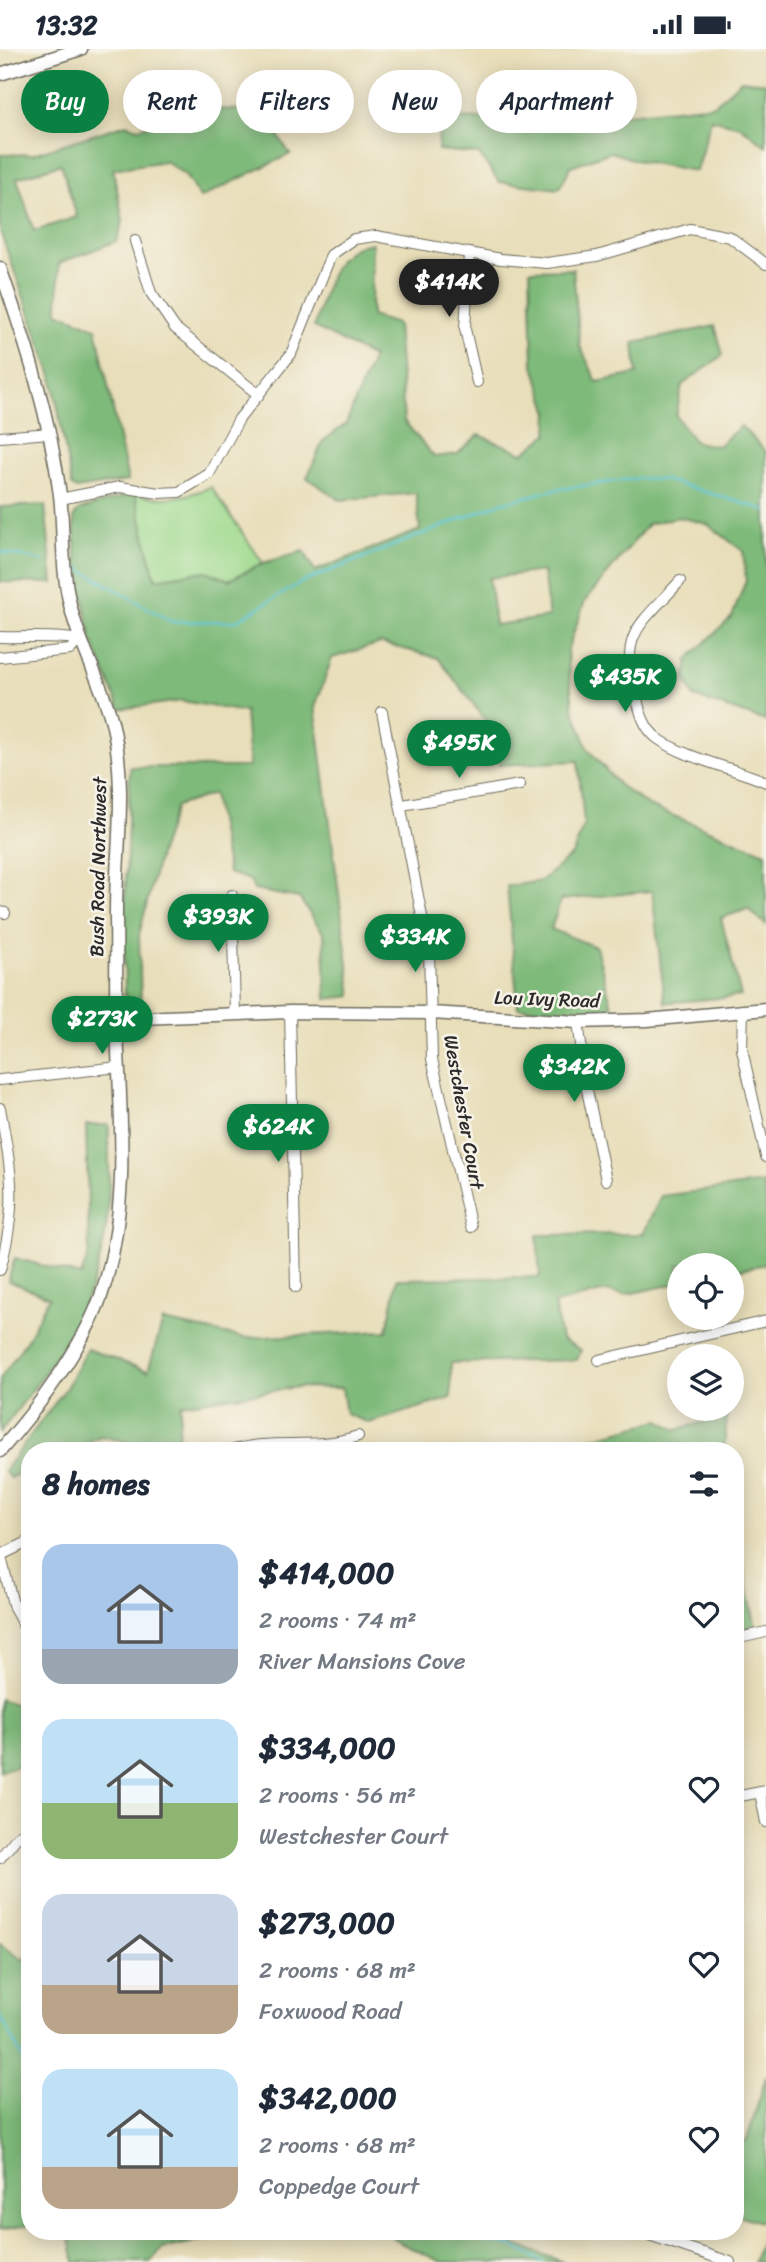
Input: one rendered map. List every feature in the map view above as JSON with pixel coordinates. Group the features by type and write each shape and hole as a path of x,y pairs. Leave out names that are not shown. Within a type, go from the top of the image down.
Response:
{"street":[{"path":"0,74 81,49"},
{"path":"60,499 120,487 159,493 189,489 215,466 228,436 291,354 325,267 342,245 354,239 376,236 532,263 570,261 690,229 730,237 766,264"},
{"path":"135,241 151,293 175,328 259,395"},
{"path":"469,253 465,329 477,382"},
{"name":"Bush Road Northwest","path":"0,268 31,360 50,433 60,499 60,542 68,599 79,640 102,691 112,722 118,759 120,789 115,872 122,1160 115,1245 100,1298 78,1345 0,1451"},
{"path":"0,437 50,433"},
{"path":"680,581 637,629 629,644 628,657 643,721 656,737 766,782"},
{"path":"0,637 43,639 63,636 79,640 70,650 0,657"},
{"name":"Westchester Court","path":"382,712 429,953 432,1059 471,1227"},
{"path":"402,805 520,785"},
{"path":"232,895 235,1014"},
{"name":"Lou Ivy Road","path":"117,1019 290,1012 432,1013 578,1022 647,1020 766,1009"},
{"path":"743,1010 742,1049 766,1157"},
{"path":"290,1012 296,1287"},
{"path":"578,1022 587,1090 606,1179"},
{"path":"0,1080 119,1067"},
{"path":"0,1108 13,1177 12,1224 0,1270"},
{"path":"598,1360 766,1321"},
{"path":"341,1442 358,1436"},
{"path":"21,1545 1,1554 14,1608 21,1621"},
{"path":"744,1637 766,1632"},
{"path":"744,1795 763,1792 766,1822"},
{"path":"0,1859 21,1834"},
{"path":"664,2240 730,2262"}],"green space":[{"path":"741,80 766,83 766,146 740,126 711,119 696,171 635,160 611,152 571,166 559,189 499,182 479,154 438,150 439,133 462,133 462,118 476,119 476,133 637,133 637,113 714,105"},
{"path":"222,109 236,110 236,133 277,133 290,154 200,198 185,175 165,161 113,169 123,221 117,241 59,263 58,312 96,328 128,481 76,489 72,486 52,376 0,231 0,155 33,154 98,133 109,133 109,129 123,125 123,133 222,133","holes":["61,164 77,217 34,231 17,178"]},
{"path":"372,243 371,316 397,324 404,421 434,457 457,454 479,435 523,453 548,434 549,413 533,363 530,270 573,269 580,346 597,382 637,374 634,343 715,326 723,355 682,385 676,416 695,442 718,446 741,426 766,452 766,721 694,697 685,679 688,659 732,617 746,580 743,551 707,524 679,517 648,524 585,601 567,651 573,707 588,749 619,785 649,806 766,853 766,925 748,909 721,918 741,996 665,1003 652,891 561,900 551,929 596,947 613,1010 518,1008 507,886 541,881 573,854 584,824 578,761 499,765 493,730 438,658 381,643 332,658 315,707 352,996 326,999 324,934 299,898 254,890 250,880 228,873 213,794 176,806 159,855 139,935 141,1005 125,1002 124,932 130,767 249,767 245,712 182,701 120,709 91,638 76,558 74,516 79,510 135,493 155,579 206,571 229,580 263,563 304,551 315,571 420,530 416,493 340,500 307,478 323,441 346,424 373,357 314,327 331,274 347,253","holes":["543,571 549,617 495,625 489,578"]},
{"path":"211,487 263,563 229,580 206,571 155,579 135,493 174,497"},
{"path":"45,505 53,583 0,582 0,507"},
{"path":"86,1125 109,1125 108,1209 102,1252 93,1281 69,1334 37,1384 0,1432 0,1379 28,1338 49,1297 8,1281 15,1258 81,1276 89,1253"},
{"path":"763,1183 766,1204 766,1264 744,1269 744,1253 667,1253 667,1286 624,1295 606,1291 554,1304 561,1339 581,1350 577,1360 451,1363 451,1398 369,1423 346,1414 342,1388 298,1387 181,1404 178,1442 127,1442 101,1436 88,1442 26,1442 66,1388 87,1349 148,1371 163,1321 245,1338 387,1331 397,1279 540,1277 537,1235 643,1234 661,1196"},
{"path":"660,1420 677,1430 707,1421 726,1421 725,1442 585,1442 585,1440"},
{"path":"21,1448 21,1472 10,1478 4,1471"},
{"path":"744,1573 756,1628 744,1630"},
{"path":"0,1699 21,1707 21,1765 0,1771"},
{"path":"0,1944 21,1959 21,2226 0,2230"},
{"path":"766,2076 766,2224 744,2217 744,2141 747,2140"},
{"path":"766,2224 766,2262 754,2262"},
{"path":"70,2240 203,2240 162,2249 150,2262 75,2262"},
{"path":"396,2240 502,2240 564,2262 442,2262"}],"waterway":[{"path":"77,567 172,622 236,621 302,582 501,503 553,490 640,478 665,480 766,510"},
{"path":"0,552 43,561"},
{"path":"0,2015 21,2056"},
{"path":"482,2240 514,2247 543,2262"}]}
